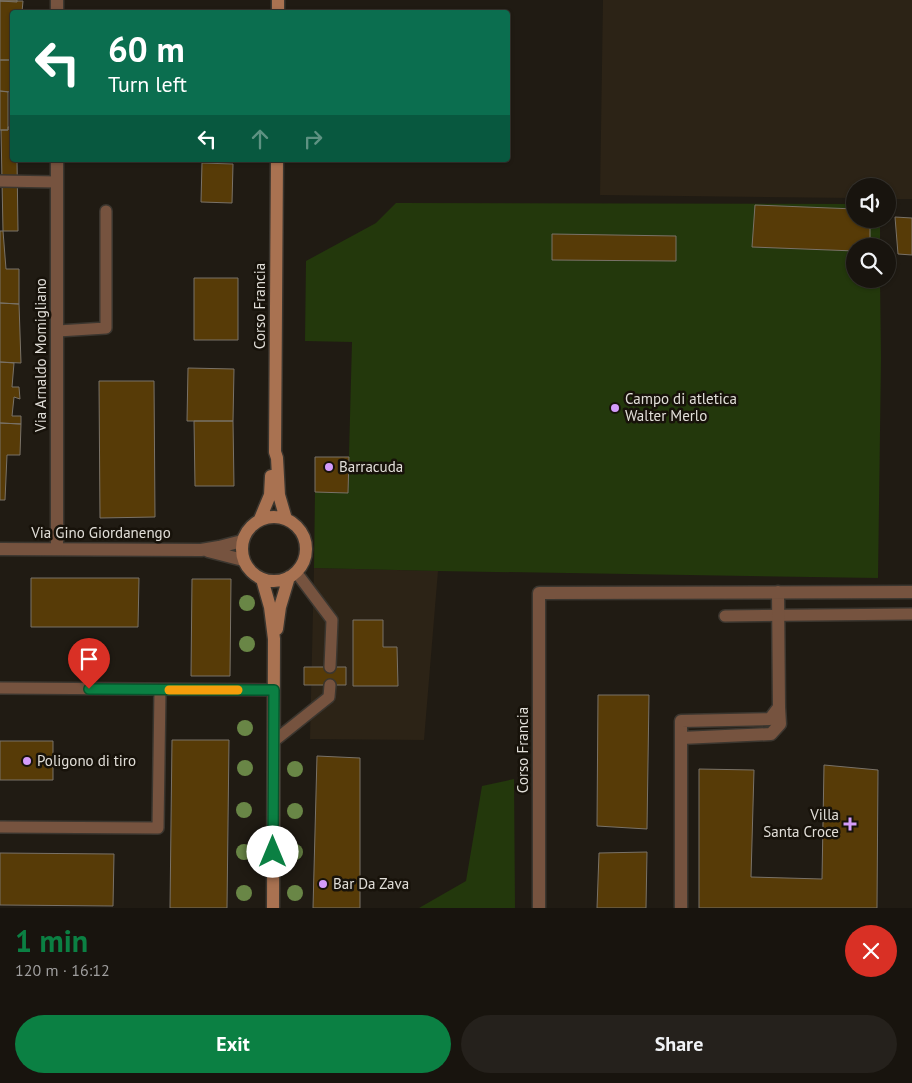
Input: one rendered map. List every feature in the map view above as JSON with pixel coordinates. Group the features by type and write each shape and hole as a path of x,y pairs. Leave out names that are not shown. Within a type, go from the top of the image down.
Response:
{"main road":[{"name":"Corso Francia","path":"277,162 275,452 279,495 286,519"},
{"name":"Corso Francia","path":"260,519 270,495 275,452"},
{"path":"274,639 280,607 292,575 305,558 305,540 299,528 286,519 270,516 252,524 242,541 241,551 243,560 254,575 271,581 280,580 292,575"},
{"path":"262,579 270,607 274,639 273,908"}],"street":[{"name":"Via Arnaldo Momigliano","path":"57,162 57,549"},
{"name":"Via Gino Giordanengo","path":"201,550 242,541"},
{"name":"Via Gino Giordanengo","path":"0,549 201,550 243,560"},
{"path":"681,738 771,734 780,724 778,592 912,592"},
{"name":"Corso Francia","path":"539,908 539,593 778,592"},
{"path":"681,908 681,720 770,719 779,708"}],"lane":[{"path":"0,182 57,182"},
{"path":"58,331 106,328 106,211"},
{"path":"292,575 332,620 330,667"},
{"path":"725,616 912,614"},
{"path":"274,741 329,696 330,685"},
{"path":"0,688 274,690"},
{"path":"0,827 158,828 160,690"}],"shaded area":[{"path":"603,0 912,0 912,199 896,199 896,178 846,178 846,198 600,195"},
{"path":"314,568 438,571 424,740 310,739"}],"green space":[{"name":"Campo di atletica Walter Merlo","path":"396,203 846,204 846,228 880,228 880,238 846,238 846,288 880,288 878,578 314,568 315,492 348,492 352,342 305,341 306,261 376,223"},
{"path":"514,779 515,908 419,908 466,881 482,786"}],"building":[{"path":"17,0 17,2 0,1"},
{"path":"0,1 23,1 22,10 10,10 10,60 0,60"},
{"path":"0,60 10,60 10,92 0,91"},
{"path":"0,91 8,92 8,130 0,130"},
{"path":"8,127 10,127 10,162 17,162 18,231 3,231 1,130 8,130"},
{"path":"202,163 233,164 232,203 201,202"},
{"path":"755,205 846,209 846,228 870,228 870,238 846,238 846,251 752,247"},
{"path":"896,217 912,218 912,255 898,254"},
{"path":"0,231 3,231 6,269 19,269 19,304 0,303"},
{"path":"552,234 676,236 676,261 552,260"},
{"path":"194,278 238,278 238,340 194,340"},
{"path":"0,303 19,304 21,363 0,362"},
{"path":"0,362 14,363 12,387 19,387 20,399 14,397 12,416 21,416 21,424 0,423"},
{"path":"188,368 234,369 233,421 187,421"},
{"path":"99,381 154,381 155,517 100,518"},
{"path":"194,421 233,421 234,486 195,486"},
{"path":"0,423 21,424 20,455 7,455 5,500 0,500"},
{"path":"315,457 349,457 348,493 315,492"},
{"path":"31,578 139,578 138,627 31,627"},
{"path":"192,579 231,579 230,676 191,676"},
{"path":"353,620 383,620 383,647 397,647 398,686 353,686"},
{"path":"304,667 346,667 346,685 304,685"},
{"path":"598,695 649,695 647,829 597,826"},
{"path":"172,740 229,740 227,908 170,908"},
{"name":"Poligono di tiro","path":"0,741 53,741 53,780 0,780"},
{"path":"317,756 360,758 360,908 313,908"},
{"name":"Villa Santa Croce","path":"824,765 878,770 877,908 699,908 699,769 754,770 751,877 822,879"},
{"path":"647,852 646,908 597,908 599,853"},
{"path":"0,853 114,854 113,906 0,905"}],"slow traffic":[{"path":"169,690 238,690"}],"place":[{"name":"Campo di atletica Walter Merlo","path":"615,408"},
{"name":"Barracuda","path":"329,467"},
{"name":"Poligono di tiro","path":"27,761"},
{"name":"Villa Santa Croce","path":"850,824"},
{"name":"Bar Da Zava","path":"323,884"}],"route":[{"path":"89,689 274,690 273,852"}]}
